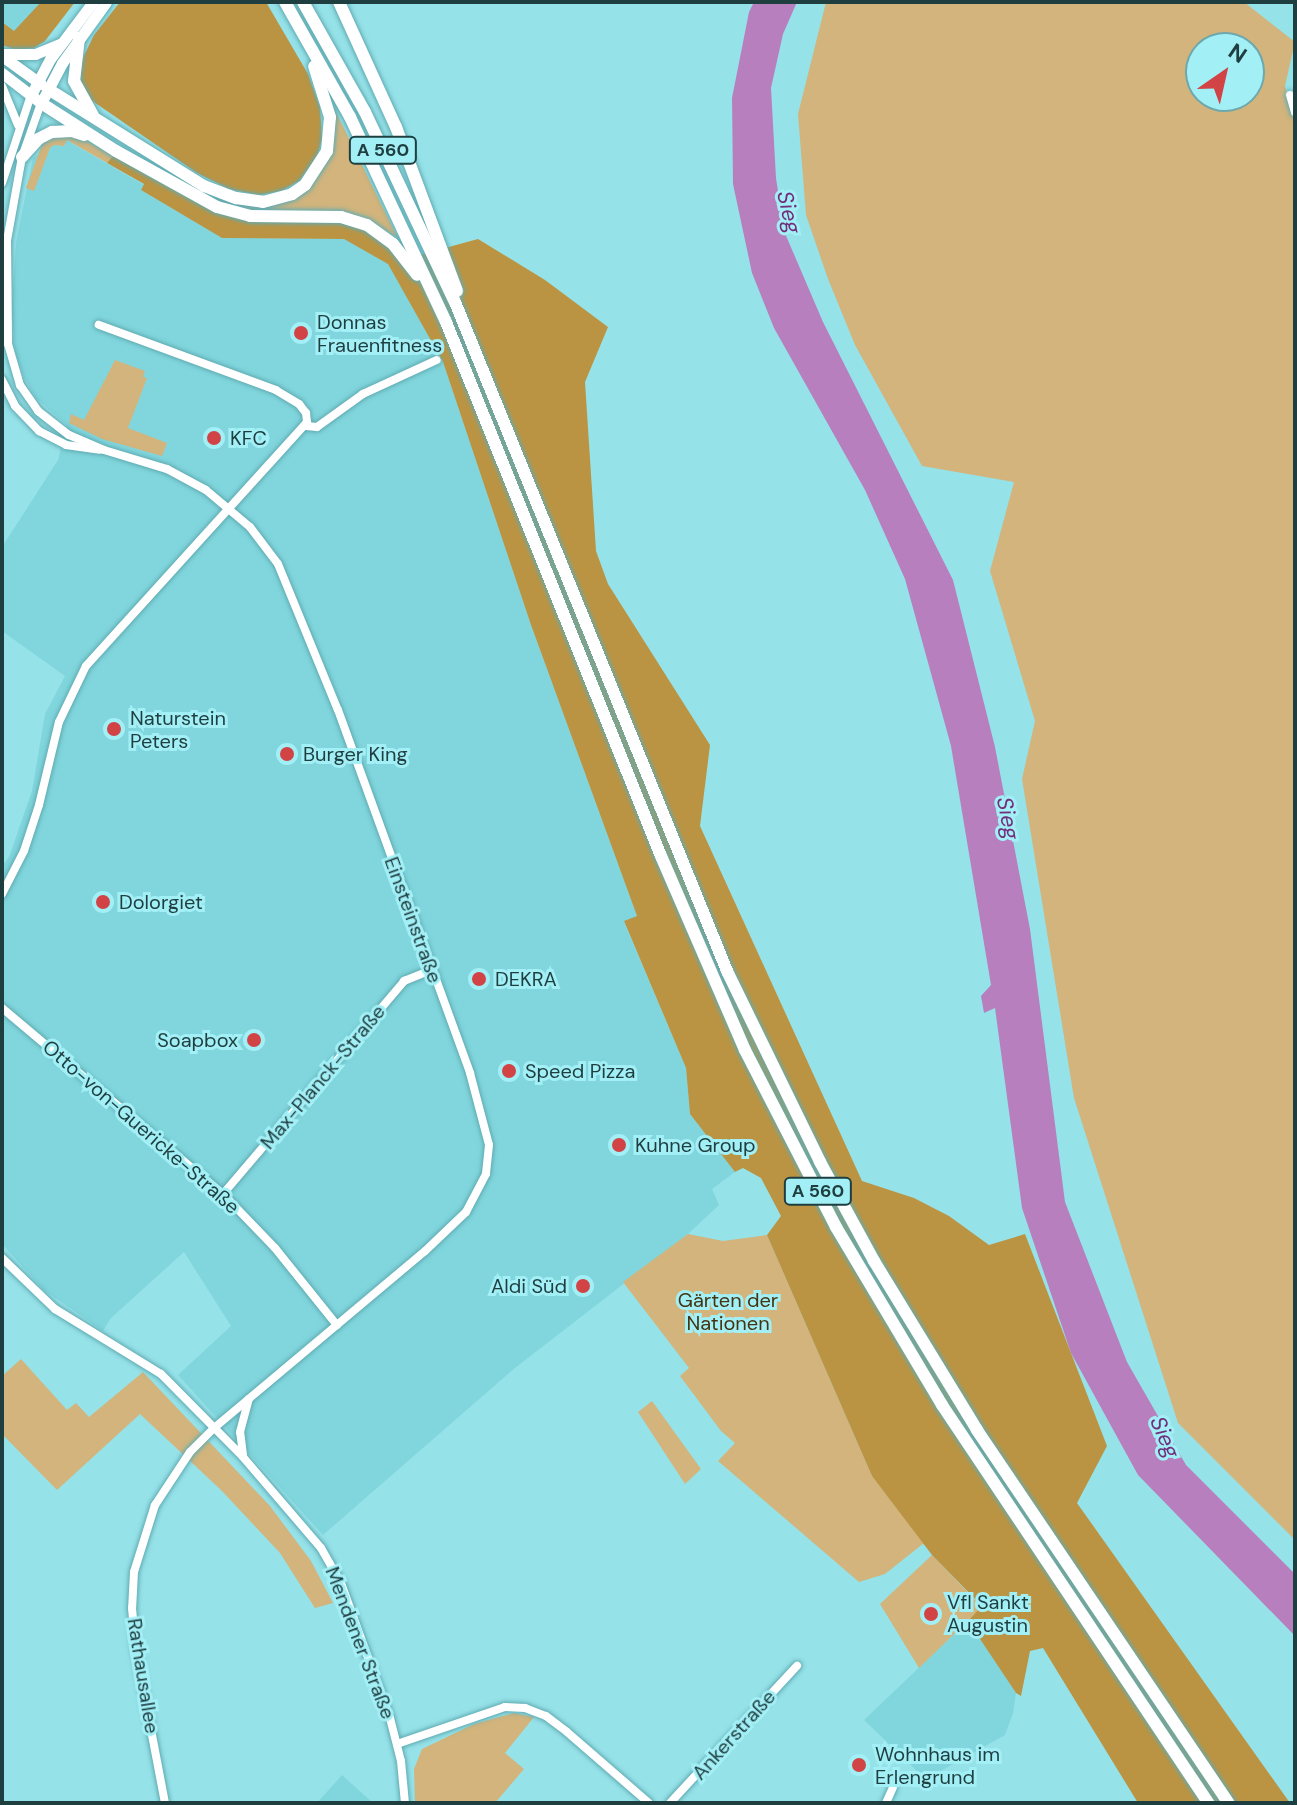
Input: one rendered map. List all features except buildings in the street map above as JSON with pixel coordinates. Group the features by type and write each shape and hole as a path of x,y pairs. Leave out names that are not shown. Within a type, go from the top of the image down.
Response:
{"highway":[{"name":"A 560","path":"285,2 350,117 446,322 661,856 745,1050 836,1227 942,1405 1208,1803"},
{"name":"A 560","path":"303,2 365,112 484,370 636,755 727,971 820,1162 874,1261 977,1430 1229,1803"},
{"path":"339,2 396,127 484,370"},
{"path":"43,85 98,121 224,194 263,202 292,194 305,185 322,162 331,128 327,102 302,30"},
{"path":"79,38 74,81 98,121"},
{"path":"36,99 194,197 226,211 250,216 341,217 367,225 402,253 446,322"},
{"path":"22,157 38,139 58,131 79,133 116,151"}],"main road":[{"path":"2,73 36,99 60,44 93,2"},
{"path":"43,85 106,2"},
{"path":"2,55 35,54 60,44"},
{"path":"2,55 43,85"}],"street":[{"path":"2,86 18,125"},
{"path":"1290,95 1295,112"},
{"path":"2,183 18,125 36,99"},
{"name":"Einsteinstraße","path":"36,99 7,240 10,356 20,385 38,411 60,429 104,450 178,474 231,509 263,543 287,581 338,710 485,1119 489,1145 486,1174 466,1212 214,1428"},
{"path":"99,325 276,390 303,409 306,426"},
{"path":"306,426 317,427 363,394 437,360"},
{"name":"Einsteinstraße","path":"2,380 22,415 47,437 78,448 104,450"},
{"path":"2,894 24,851 39,805 59,722 86,666 306,426"},
{"name":"Max-Planck-Straße","path":"223,1194 404,981 431,970"},
{"name":"Otto-von-Guericke-Straße","path":"2,1008 223,1194 275,1248 337,1325"},
{"name":"Mendener Straße","path":"2,1258 55,1309 161,1374 243,1457 321,1548 341,1583 397,1744 405,1803"},
{"path":"243,1457 240,1432 249,1398"},
{"name":"Rathausallee","path":"165,1803 136,1651 134,1572 155,1505 190,1452 214,1428"},
{"name":"Ankerstraße","path":"670,1803 797,1666"},
{"path":"397,1744 505,1707 525,1708 546,1716 567,1732 649,1803"},
{"path":"886,1803 893,1787"}],"shaded area":[{"path":"2,2 41,2 14,32 2,22"},
{"path":"41,2 75,2 45,41 34,48 17,50 2,45 2,22 14,31"},
{"path":"120,2 266,2 308,74 320,107 322,139 317,157 299,181 281,191 258,195 229,189 197,173 91,100 81,83 80,64 94,35"},
{"path":"66,140 144,185 141,190 222,238 344,239 388,263 443,362 531,625 637,916 624,922 686,1068 690,1114 735,1172 712,1189 719,1205 688,1234 515,1368 323,1535 178,1375 231,1326 184,1252 111,1318 103,1331 44,1290 2,1244 2,866 9,857 32,791 45,714 65,676 2,631 2,547 58,460 67,425 36,398 25,379 15,351 12,306 16,243 33,158 54,145 64,146"},
{"path":"113,156 212,211 338,221 363,229 383,241 401,260 478,239 545,280 608,327 585,382 596,551 608,584 710,745 700,826 862,1181 914,1198 949,1216 989,1245 1025,1234 1107,1446 1077,1503 1290,1803 1138,1803 1043,1648 1030,1651 1021,1696 1016,1693 968,1621 982,1606 932,1555 872,1476 767,1235 781,1216 761,1178 743,1168 735,1172 690,1114 686,1068 624,921 637,916 531,625 443,362 388,264 344,239 222,238 141,190 144,184 107,163"},
{"path":"968,1621 1016,1693 1013,1713 1005,1735 923,1781 915,1769 864,1720"},
{"path":"342,1775 373,1803 317,1803"}],"green space":[{"path":"826,2 1244,2 1295,42 1285,86 1295,123 1295,1540 1178,1423 1074,1098 1022,779 1035,721 990,571 1014,482 922,466 855,345 806,215 798,114"},
{"path":"334,108 398,238 366,219 342,213 233,208 209,197 256,206 312,184 333,149"},
{"path":"63,135 84,139 113,156 107,163 67,140 64,146 54,145 50,148 34,191 26,188 43,142"},
{"path":"115,360 145,371 143,377 147,378 128,428 167,443 162,456 102,439 69,423 71,414 84,420"},
{"name":"Gärten der Nationen","path":"688,1234 723,1241 767,1235 872,1476 924,1543 885,1574 859,1582 718,1461 735,1443 721,1431 680,1376 689,1368 623,1282"},
{"path":"21,1359 67,1410 76,1403 89,1417 143,1372 270,1506 311,1561 333,1603 315,1608 280,1553 222,1491 140,1414 57,1490 2,1434 2,1376"},
{"path":"652,1401 701,1469 685,1484 638,1412"},
{"name":"Vfl Sankt Augustin","path":"932,1555 982,1607 919,1668 880,1604"},
{"path":"514,1713 534,1717 505,1753 524,1769 495,1803 415,1803 414,1769 422,1749 474,1724"}],"water":[{"name":"Sieg","path":"754,2 797,2 783,34 771,88 776,178 784,231 823,322 953,580 995,747 1030,929 1065,1202 1127,1362 1186,1465 1295,1574 1295,1636 1138,1475 1071,1353 1022,1208 995,1008 984,1013 981,996 991,985 951,746 905,579 865,490 774,328 752,273 733,184 732,98 749,12"}],"place":[{"name":"Donnas Frauenfitness","path":"301,333"},
{"name":"KFC","path":"214,438"},
{"name":"Naturstein Peters","path":"114,729"},
{"name":"Burger King","path":"287,754"},
{"name":"Dolorgiet","path":"103,902"},
{"name":"DEKRA","path":"479,979"},
{"name":"Soapbox","path":"254,1040"},
{"name":"Speed Pizza","path":"509,1071"},
{"name":"Kuhne Group","path":"619,1145"},
{"name":"Aldi Süd","path":"583,1286"},
{"name":"Vfl Sankt Augustin","path":"931,1614"},
{"name":"Wohnhaus im Erlengrund","path":"859,1765"}]}
